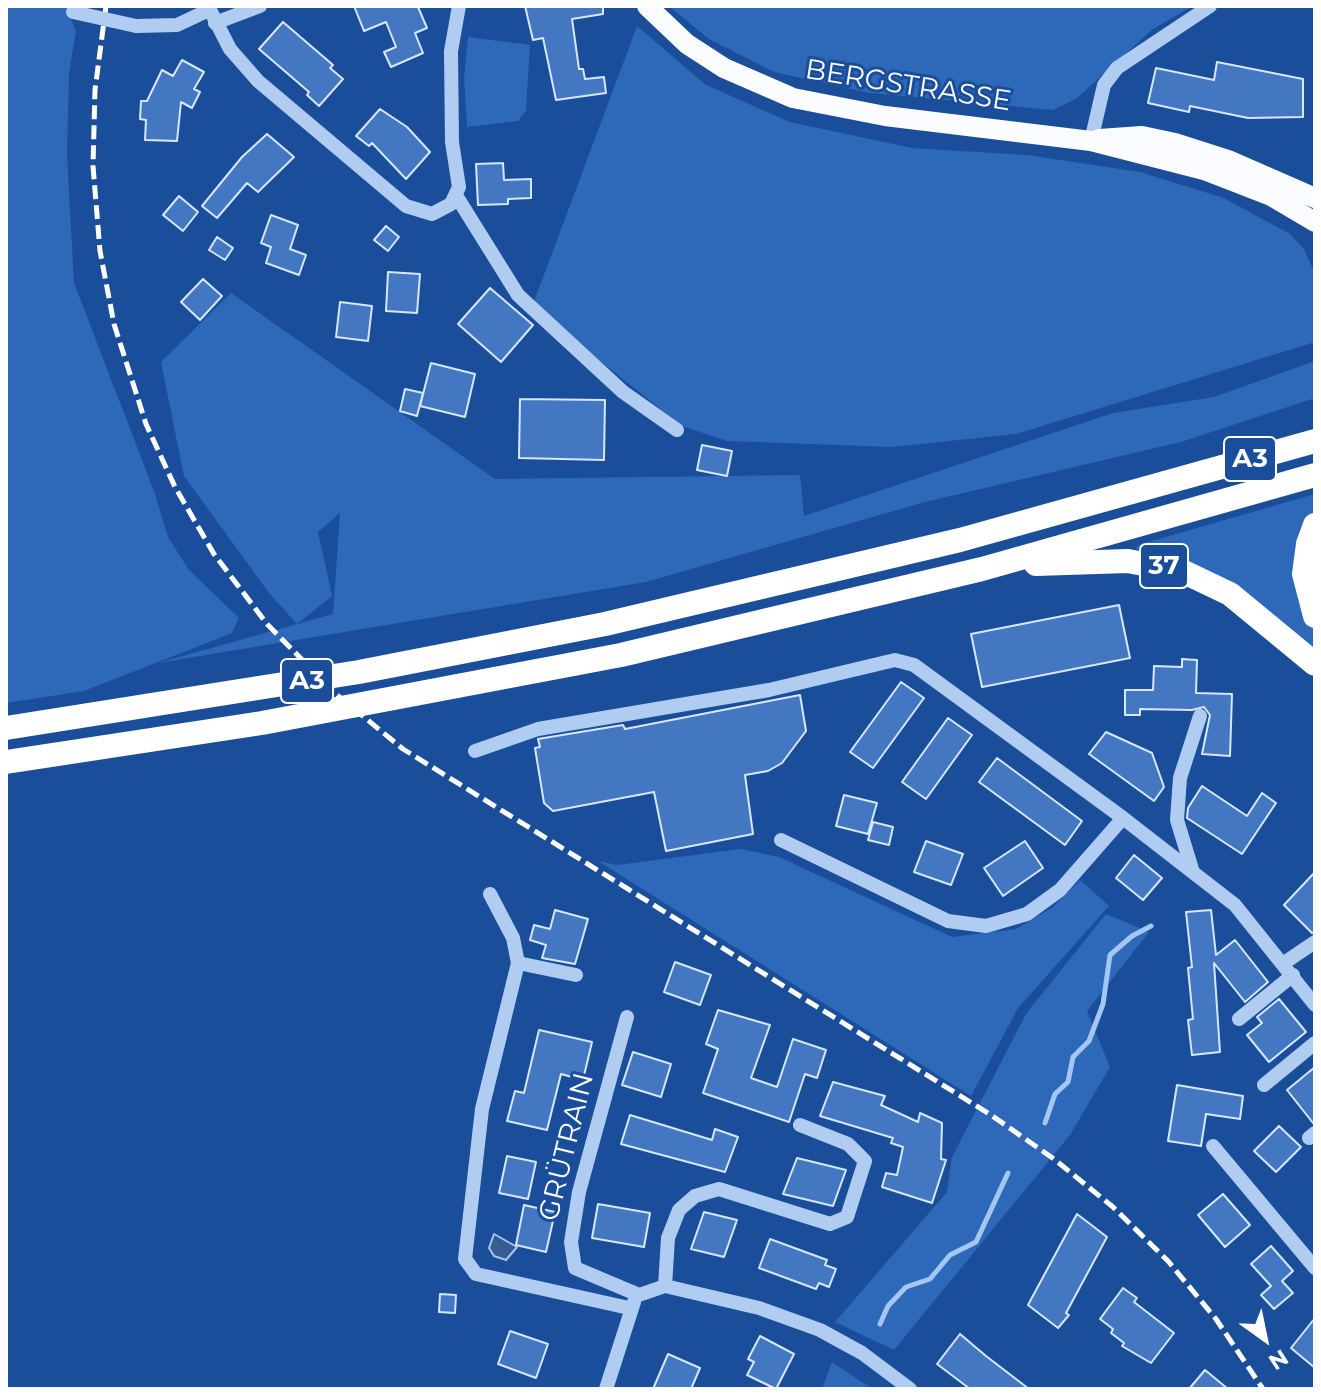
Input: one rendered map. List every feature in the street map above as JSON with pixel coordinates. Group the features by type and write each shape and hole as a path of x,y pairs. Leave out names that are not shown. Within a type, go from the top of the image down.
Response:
{"highway":[{"path":"1186,478 1315,425"},
{"name":"A3","path":"6,728 332,677 605,624 830,573 1315,441"},
{"name":"A3","path":"6,762 262,723 467,686 651,648 982,569 1315,475"},
{"path":"1315,525 1305,554 1304,574 1315,616"},
{"name":"37","path":"982,569 1109,560 1171,568 1230,594 1315,664"}],"main road":[{"name":"BERGSTRASSE","path":"647,6 687,44 724,68 793,98 885,116 1091,141 1204,170 1271,196 1315,222"},
{"name":"BERGSTRASSE","path":"1091,141 1142,136 1175,143 1228,160 1315,198"}],"street":[{"path":"66,9 136,26 177,25 211,13 260,6"},
{"path":"211,13 230,49 258,81 406,206 432,214 442,212 457,197 459,187 452,142 451,51 459,6"},
{"path":"1091,141 1104,85 1117,68 1210,6"},
{"path":"457,197 518,295 623,392 677,430"},
{"path":"475,751 538,729 769,690 895,660 914,665 1123,818 1235,905 1315,1005"},
{"path":"1192,870 1177,820 1180,778 1200,716"},
{"path":"781,840 948,921 986,926 1027,914 1060,890 1123,818"},
{"path":"490,894 513,938 518,963 482,1109 465,1259 476,1274 629,1308"},
{"path":"1239,1019 1315,942"},
{"path":"518,963 576,975"},
{"name":"GRÜTRAIN","path":"627,1017 579,1192 571,1242 575,1268 639,1295"},
{"path":"1264,1085 1315,1043"},
{"path":"665,1286 668,1238 679,1210 695,1196 719,1189 830,1224 847,1217 865,1161 848,1144 800,1125"},
{"path":"1213,1146 1315,1268"},
{"path":"606,1389 629,1308 639,1295 665,1286 759,1308 820,1330 862,1353 910,1389"}],"shaded area":[{"path":"6,6 74,6 71,19 76,31 69,73 67,155 74,283 154,491 168,537 189,570 239,618 232,633 84,691 6,703"},
{"path":"669,6 1193,6 1153,29 1077,98 1053,110 870,93 774,72 709,39"},
{"path":"637,26 706,85 790,122 912,148 1027,155 1140,172 1224,198 1290,234 1304,249 1315,274 1315,342 1016,434 892,447 727,441 682,426 532,307"},
{"path":"468,37 530,45 526,111 518,121 467,127 464,78"},
{"path":"231,293 495,479 800,475 804,516 1113,413 1214,397 1315,361 1315,398 1181,442 925,502 646,582 158,663 333,614 340,513 318,532 332,596 297,624 269,593 184,476 161,362"},
{"path":"1315,494 1315,654 1136,549 1138,545"},
{"path":"741,849 779,857 952,937 1016,929 1053,907 1080,880 1109,906 1018,1008 971,1096 598,861 617,865"},
{"path":"1106,914 1149,932 1087,1011 1110,1067 1070,1135 894,1350 835,1322 947,1192 952,1157 1026,1014"},
{"path":"494,1234 517,1247 506,1260 494,1256 489,1248"},
{"path":"832,1362 871,1388 871,1389 822,1389"}],"building":[{"path":"354,6 421,6 418,7 427,28 415,33 423,53 391,67 384,52 396,47 386,22 364,31"},
{"path":"525,6 603,6 603,14 572,19 579,69 583,69 585,79 604,77 606,93 556,100 543,38 533,40"},
{"path":"283,22 333,65 330,68 343,79 319,106 307,95 309,92 259,49"},
{"path":"182,60 204,72 194,89 200,92 192,108 181,102 177,141 145,140 146,120 140,119 141,101 147,101 162,70 173,76"},
{"path":"1217,62 1303,79 1303,117 1248,118 1190,106 1189,112 1148,103 1156,68 1214,80"},
{"path":"380,109 407,127 430,152 406,179 372,143 369,146 356,136"},
{"path":"267,134 294,157 258,192 247,183 217,218 202,206 242,157"},
{"path":"503,163 504,180 531,179 531,198 508,199 508,204 478,205 476,164"},
{"path":"179,196 198,212 183,231 163,215"},
{"path":"271,215 298,225 290,249 306,255 299,275 266,263 271,247 261,243"},
{"path":"386,226 399,237 388,251 374,240"},
{"path":"217,237 233,248 225,260 209,250"},
{"path":"388,272 420,274 417,313 386,311"},
{"path":"203,279 222,296 200,320 181,302"},
{"path":"490,288 533,325 501,362 458,324"},
{"path":"340,302 372,306 368,341 336,337"},
{"path":"431,363 475,374 465,417 420,406"},
{"path":"405,389 423,393 417,416 400,411"},
{"path":"520,399 605,400 604,460 519,458"},
{"path":"702,445 732,451 727,476 697,470"},
{"path":"1119,605 1130,658 982,687 971,634"},
{"path":"1182,659 1197,660 1196,693 1232,694 1230,756 1202,754 1210,715 1204,707 1192,710 1140,709 1140,715 1125,715 1125,690 1153,690 1154,666 1182,667"},
{"path":"901,682 924,698 873,768 850,752"},
{"path":"800,695 806,731 782,763 768,771 745,775 753,834 666,851 654,792 553,811 544,803 535,748 540,747 538,739 623,725 625,729"},
{"path":"948,718 972,735 926,799 902,782"},
{"path":"1106,732 1152,753 1164,787 1154,801 1089,754"},
{"path":"997,758 1082,821 1065,845 979,782"},
{"path":"1202,786 1247,816 1262,793 1276,803 1242,854 1187,818 1188,808"},
{"path":"844,795 877,803 868,834 836,826"},
{"path":"873,822 893,827 889,845 868,840"},
{"path":"926,841 963,854 951,885 914,872"},
{"path":"1025,841 1043,868 1003,896 984,868"},
{"path":"1134,855 1162,878 1143,900 1116,878"},
{"path":"1315,872 1315,932 1312,933 1284,905"},
{"path":"555,910 588,919 575,964 542,958 546,945 530,940 534,925 550,929"},
{"path":"1211,910 1216,955 1235,940 1268,982 1245,1002 1214,963 1220,1052 1192,1055 1188,1020 1193,1019 1188,968 1192,967 1186,912"},
{"path":"675,962 711,975 700,1005 664,992"},
{"path":"1279,999 1306,1032 1269,1062 1247,1035 1262,1023 1257,1017"},
{"path":"718,1010 770,1025 751,1078 777,1087 793,1039 826,1050 817,1078 805,1074 789,1122 703,1093 718,1049 706,1044"},
{"path":"539,1030 592,1042 583,1080 561,1074 547,1130 507,1121 515,1091 524,1093"},
{"path":"633,1052 671,1064 661,1097 622,1085"},
{"path":"1315,1067 1315,1123 1313,1123 1287,1090"},
{"path":"833,1082 885,1096 881,1105 918,1122 920,1113 942,1123 941,1159 946,1160 932,1203 882,1187 886,1173 897,1175 903,1147 891,1143 893,1138 820,1116"},
{"path":"1177,1085 1243,1096 1240,1119 1206,1114 1201,1146 1168,1141"},
{"path":"630,1115 712,1140 715,1129 738,1137 725,1172 621,1144"},
{"path":"1279,1126 1301,1147 1276,1172 1254,1151"},
{"path":"507,1156 536,1162 528,1199 499,1193"},
{"path":"797,1158 846,1170 833,1206 783,1194"},
{"path":"1223,1194 1250,1225 1225,1247 1198,1215"},
{"path":"598,1204 650,1213 644,1247 592,1238"},
{"path":"524,1205 555,1212 546,1252 516,1245"},
{"path":"704,1212 737,1220 724,1257 691,1249"},
{"path":"1077,1214 1107,1237 1066,1313 1069,1315 1058,1328 1028,1305"},
{"path":"770,1239 827,1260 825,1265 836,1269 829,1287 819,1283 816,1289 759,1268"},
{"path":"1271,1246 1293,1271 1282,1281 1293,1293 1274,1309 1261,1295 1271,1286 1251,1264"},
{"path":"1123,1288 1137,1298 1134,1302 1174,1333 1151,1363 1122,1346 1124,1343 1111,1333 1113,1329 1100,1319"},
{"path":"440,1294 456,1295 455,1313 439,1312"},
{"path":"1315,1318 1315,1368 1291,1348"},
{"path":"510,1331 548,1344 536,1378 498,1364"},
{"path":"960,1334 1029,1389 970,1389 937,1364"},
{"path":"760,1336 794,1354 776,1389 747,1375 754,1362 748,1359"},
{"path":"668,1354 700,1368 691,1389 653,1389"},
{"path":"1205,1370 1228,1389 1189,1389"}],"waterway":[{"path":"1045,1123 1055,1094 1068,1082 1073,1057 1089,1041 1103,1004 1110,955 1132,936 1151,926"},
{"path":"880,1324 888,1306 906,1287 930,1279 950,1255 976,1242 1008,1173"}],"railway":[{"path":"106,6 95,90 93,166 100,251 114,324 146,424 175,487 214,554 267,624 336,694 403,749 991,1115 1054,1159 1113,1207 1168,1261 1216,1319 1263,1389"}]}
